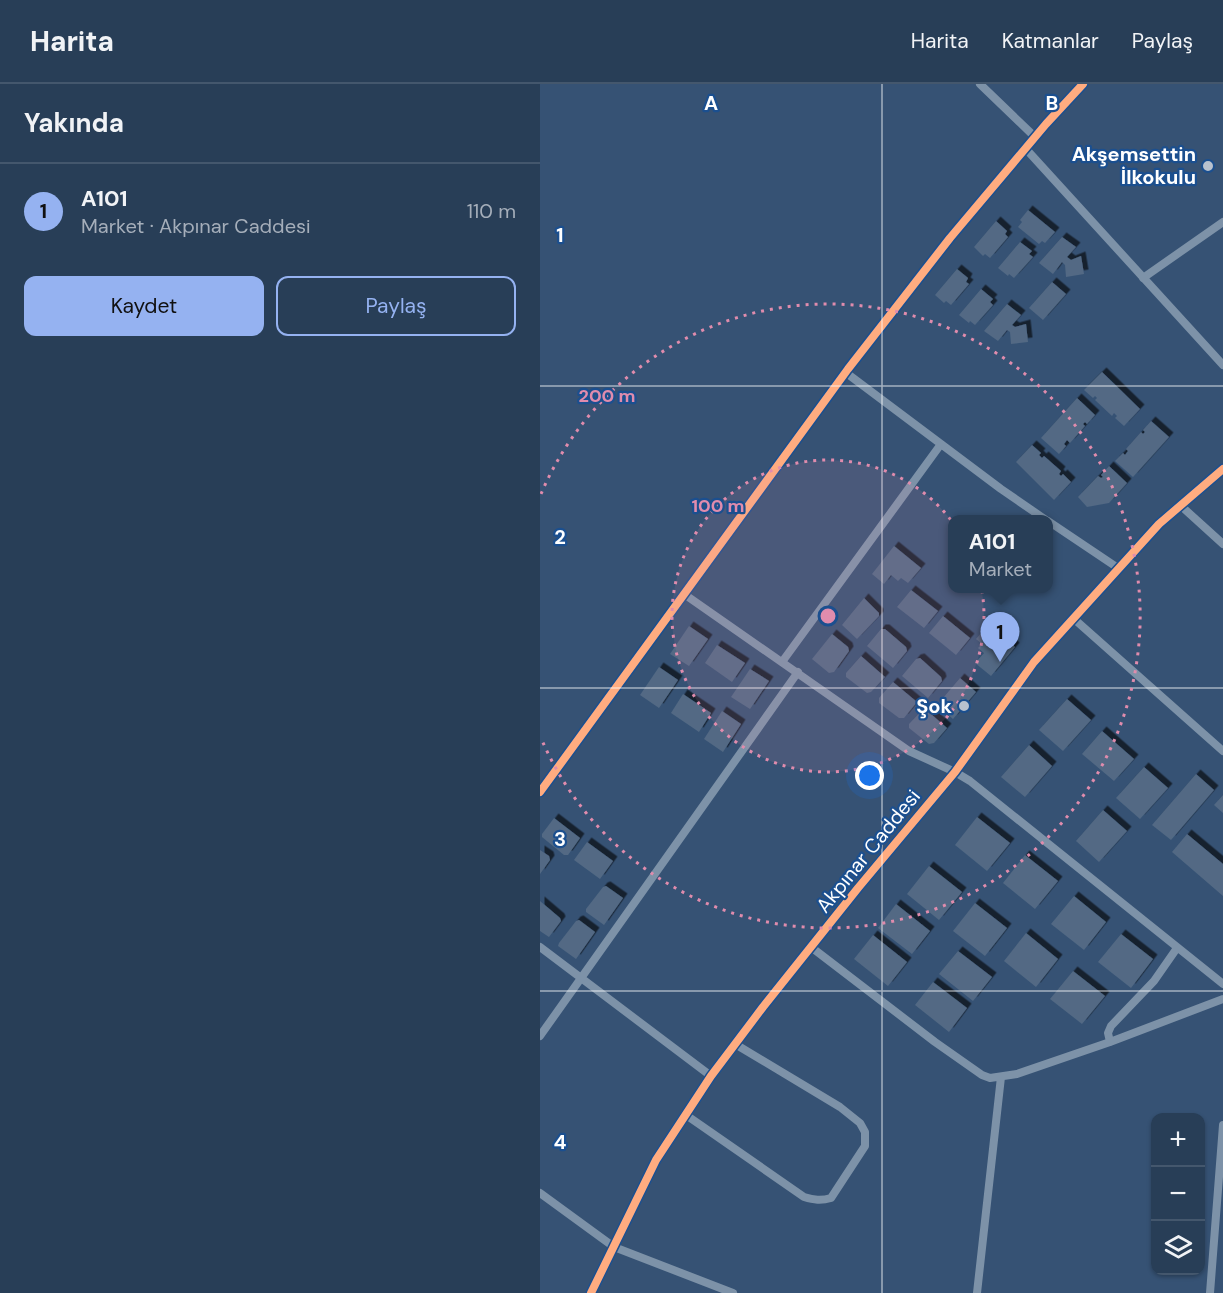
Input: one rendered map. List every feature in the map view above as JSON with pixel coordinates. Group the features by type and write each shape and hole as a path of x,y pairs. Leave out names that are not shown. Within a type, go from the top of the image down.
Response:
{"street":[{"path":"980,84 1035,137"},
{"path":"540,792 845,372 950,238 1083,84"},
{"path":"1026,149 1223,365"},
{"path":"1143,278 1223,222"},
{"path":"845,372 1001,489 1040,515"},
{"path":"782,662 941,444"},
{"name":"Akpınar Caddesi","path":"591,1293 656,1161 711,1076 735,1044 954,772 1034,662 1159,524 1223,469"},
{"path":"1180,505 1223,544"},
{"path":"1053,524 1118,568"},
{"path":"684,594 909,751 970,782 1223,984"},
{"path":"1073,618 1223,751"},
{"path":"540,1036 798,672"},
{"path":"540,947 711,1076"},
{"path":"811,947 934,1042 982,1075 990,1078 1017,1074 1223,999"},
{"path":"1110,1042 1108,1033 1111,1026 1147,989 1178,948"},
{"path":"686,1115 804,1197 815,1200 831,1198 865,1146 865,1132 860,1123 840,1107 735,1044"},
{"path":"976,1293 1002,1077"},
{"path":"1210,1293 1221,1186 1223,1125"},
{"path":"540,1193 614,1247 733,1293"}],"building":[{"path":"1028,210 1055,232 1045,243 1042,241 1039,244 1018,227 1022,222 1020,220"},
{"path":"996,221 1007,231 1005,234 1008,237 990,258 985,254 983,256 974,247"},
{"path":"1062,237 1076,247 1067,257 1071,260 1081,256 1084,274 1066,277 1065,265 1062,262 1053,274 1039,263"},
{"path":"1020,242 1032,251 1029,254 1033,257 1014,278 998,268"},
{"path":"957,269 968,278 966,282 969,284 951,305 946,301 944,303 935,295"},
{"path":"1052,282 1066,294 1043,320 1029,308"},
{"path":"981,289 993,299 990,302 993,305 975,325 959,315"},
{"path":"1007,304 1021,315 1012,325 1015,327 1026,324 1028,342 1011,344 1010,332 1007,330 998,341 984,331"},
{"path":"1102,372 1140,409 1124,426 1115,418 1117,416 1114,413 1112,416 1095,400 1097,398 1095,396 1093,398 1084,390"},
{"path":"1077,398 1095,415 1087,424 1085,422 1083,424 1085,426 1070,443 1067,440 1064,444 1066,446 1059,454 1041,438"},
{"path":"1151,421 1169,437 1133,477 1115,461 1123,453 1125,455 1128,451 1126,449 1141,432 1143,434 1145,432 1143,430"},
{"path":"1032,445 1041,453 1039,455 1042,458 1044,456 1061,471 1059,474 1061,476 1063,474 1071,482 1054,500 1016,462"},
{"path":"1109,466 1127,483 1109,503 1087,507 1078,497 1098,476 1103,477 1101,475"},
{"path":"894,546 921,568 908,583 901,578 898,581 891,575 884,584 872,574"},
{"path":"911,590 938,611 924,628 897,607"},
{"path":"864,598 879,613 879,616 857,639 842,625"},
{"path":"943,616 970,638 956,655 929,633"},
{"path":"988,625 1015,647 991,676 975,663 984,653 978,648 982,644 976,639"},
{"path":"689,626 708,639 689,666 670,654"},
{"path":"881,629 885,629 906,647 907,651 893,668 867,646"},
{"path":"832,634 848,647 849,651 834,672 829,673 812,659"},
{"path":"717,645 745,663 732,682 705,663"},
{"path":"861,656 885,677 871,692 867,693 846,677 846,673"},
{"path":"920,658 941,677 942,681 928,698 902,676 916,659"},
{"path":"659,667 678,680 659,708 640,695"},
{"path":"750,669 769,681 750,709 731,697"},
{"path":"960,678 976,692 953,719 937,705"},
{"path":"893,682 917,702 904,718 899,718 879,703 879,698"},
{"path":"683,694 711,713 699,732 671,713"},
{"path":"1067,699 1091,720 1063,751 1039,730"},
{"path":"924,708 947,728 934,743 929,744 909,728 909,724"},
{"path":"722,711 741,724 723,752 704,739"},
{"path":"1102,731 1134,759 1114,781 1082,754"},
{"path":"1029,745 1052,766 1025,797 1001,777"},
{"path":"1144,767 1168,788 1140,819 1116,798"},
{"path":"1196,774 1214,790 1171,840 1152,825"},
{"path":"1223,795 1223,813 1214,805"},
{"path":"1103,810 1127,831 1099,862 1076,841"},
{"path":"977,817 1010,843 987,871 955,845"},
{"path":"554,818 580,838 568,855 564,855 542,837"},
{"path":"1187,834 1223,864 1223,896 1172,852"},
{"path":"587,842 613,861 600,879 574,860"},
{"path":"540,850 549,856 550,860 540,874"},
{"path":"1025,855 1058,881 1035,909 1003,883"},
{"path":"929,866 962,892 939,920 907,894"},
{"path":"606,886 623,898 604,925 586,912 586,909"},
{"path":"1074,896 1106,922 1084,950 1051,924"},
{"path":"540,901 561,921 549,937 540,931"},
{"path":"975,903 1007,928 985,956 953,931"},
{"path":"896,904 930,931 912,954 878,928"},
{"path":"579,920 595,932 576,959 558,946"},
{"path":"1026,933 1058,959 1036,987 1004,961"},
{"path":"1121,934 1153,959 1131,988 1098,962"},
{"path":"873,935 907,962 888,986 854,959"},
{"path":"958,951 992,977 973,1001 939,974"},
{"path":"1073,971 1105,996 1082,1024 1050,999"},
{"path":"933,982 967,1008 949,1032 915,1005"}],"cycle path":[{"path":"540,792 848,369 950,238 1046,124 1083,84"},
{"path":"591,1293 656,1160 711,1076 763,1007 955,772 1034,662 1159,524 1223,469"}],"place":[{"name":"Akşemsettin İlkokulu","path":"1208,166"},
{"name":"A101","path":"1000,662"},
{"name":"Şok","path":"964,706"}]}
